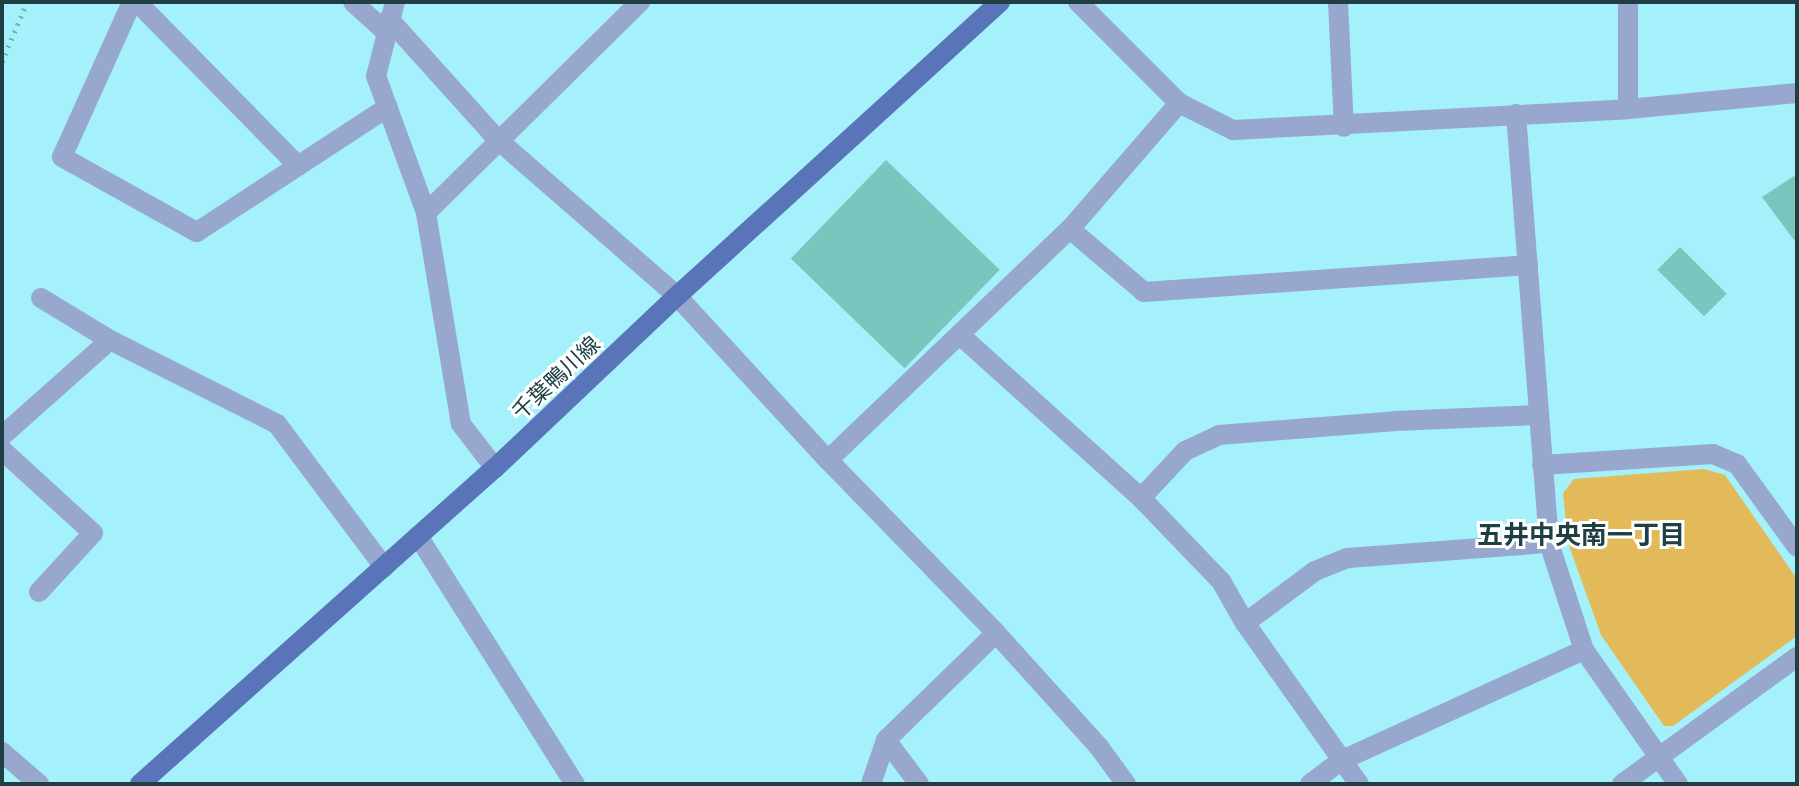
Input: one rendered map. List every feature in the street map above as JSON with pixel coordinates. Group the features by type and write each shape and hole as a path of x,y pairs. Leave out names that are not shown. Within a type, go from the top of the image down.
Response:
{"main road":[{"name":"千葉鴨川線","path":"140,784 495,468 677,296 1000,2"}],"street":[{"path":"298,166 134,2 62,157 197,232 298,166 388,107"},
{"path":"353,2 390,18 499,141 677,296 828,460 996,633 1099,747 1126,784"},
{"path":"426,213 640,2"},
{"path":"1078,2 1179,103 1233,130 1344,127 1628,109 1797,93"},
{"path":"1338,2 1344,127"},
{"path":"1628,2 1628,109"},
{"path":"390,18 376,76 426,213 461,424 495,468"},
{"path":"828,460 1070,229 1179,103"},
{"path":"1516,114 1549,543 1584,650 1678,784"},
{"path":"1070,229 1144,292 1528,265"},
{"path":"41,298 110,340 277,424 384,567"},
{"path":"961,336 1141,498 1221,581 1245,623 1359,784"},
{"path":"2,436 110,340"},
{"path":"1141,498 1185,451 1219,435 1395,421 1538,415"},
{"path":"2,450 93,533 39,592"},
{"path":"1542,465 1713,454 1737,464 1797,547"},
{"path":"418,536 575,784"},
{"path":"1245,623 1315,571 1348,558 1549,543"},
{"path":"871,784 886,740 996,633"},
{"path":"1310,784 1340,761 1584,650"},
{"path":"1622,784 1797,657"},
{"path":"886,740 919,784"},
{"path":"2,752 39,784"}],"path":[{"path":"2,62 27,2"}],"shaded area":[{"path":"1704,469 1725,475 1797,579 1797,636 1673,726 1664,726 1601,635 1568,543 1563,493 1574,479"}],"building":[{"path":"886,160 1000,270 904,368 791,259"},
{"path":"1794,176 1797,180 1797,244 1762,197"},
{"path":"1680,247 1727,294 1704,316 1657,270"}],"district":[{"name":"五井中央南一丁目","path":"1581,536"}]}
